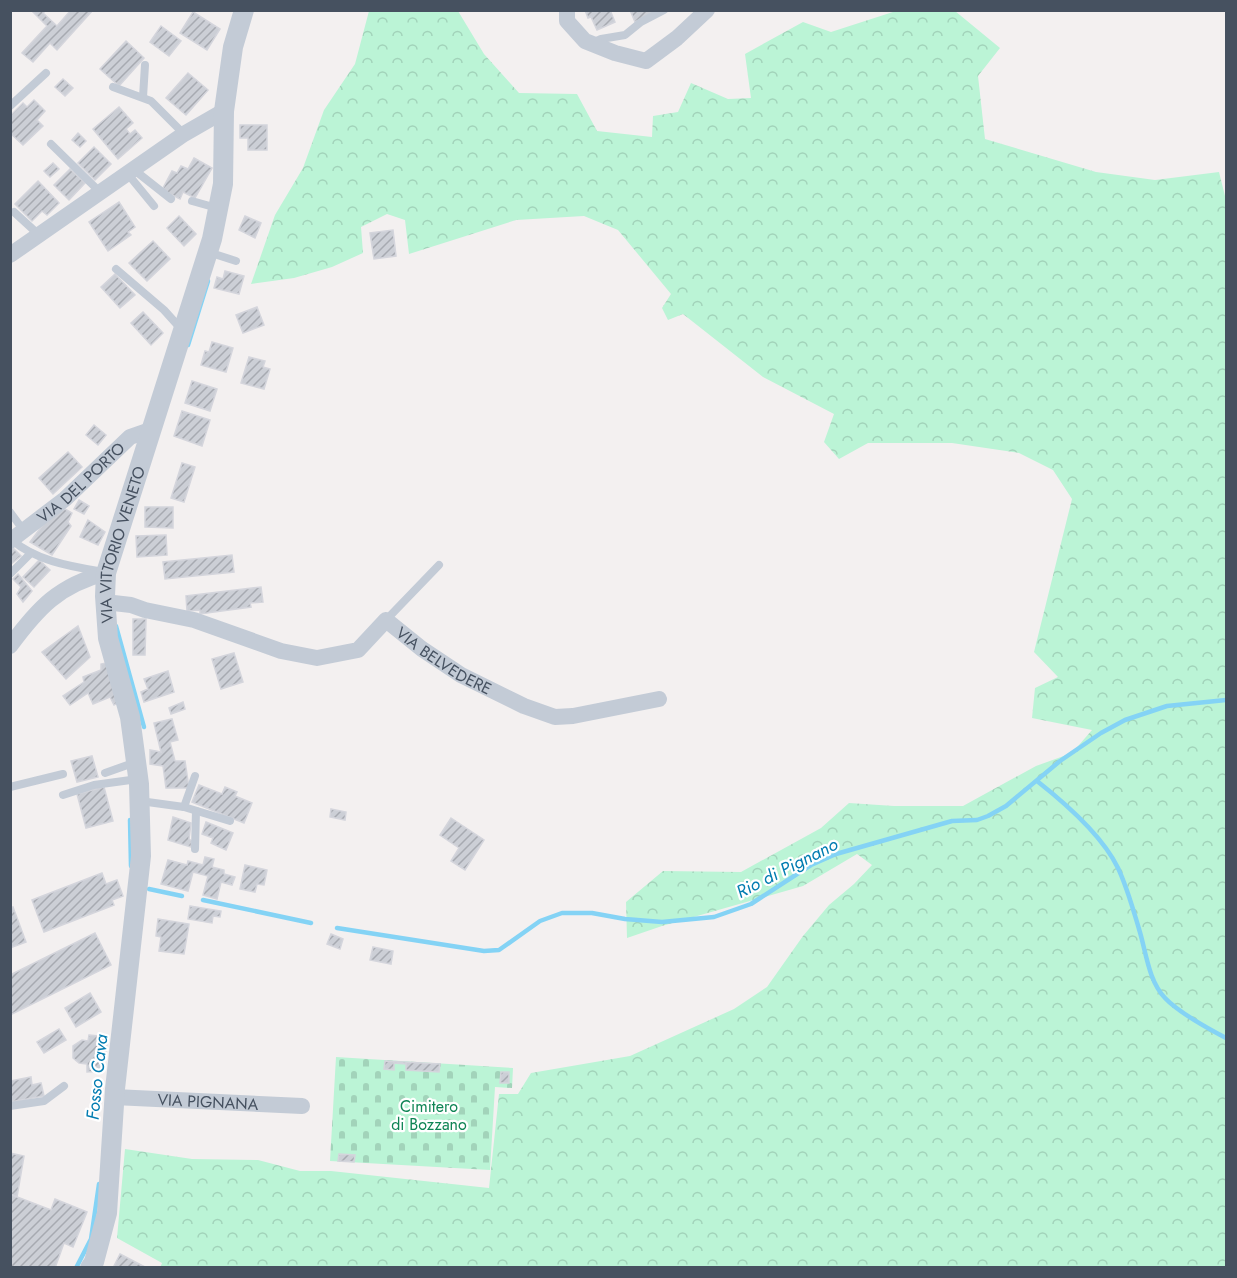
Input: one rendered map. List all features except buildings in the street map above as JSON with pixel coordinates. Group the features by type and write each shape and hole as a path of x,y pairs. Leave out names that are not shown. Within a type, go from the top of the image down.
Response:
{"street":[{"name":"VIA VITTORIO VENETO","path":"90,1268 94,1262 107,1213 114,1097 141,856 137,770 130,717 108,638 105,602 106,573 183,331 213,254 223,184 224,111 232,47 244,10"},
{"path":"564,12 567,21 585,41 615,53 646,61 677,38 707,10"},
{"path":"13,248 38,234 184,134 224,111"},
{"name":"VIA DEL PORTO","path":"16,537 65,499 130,437 153,429"},
{"path":"10,646 34,614 60,592 92,576 106,573"},
{"name":"VIA BELVEDERE","path":"105,602 132,605 145,610 194,620 281,651 317,658 358,650 386,620 461,675 524,706 555,717 591,713 659,699"},
{"name":"VIA PIGNANA","path":"114,1097 302,1107"}],"lane":[{"path":"592,44 601,39 626,35 641,22 664,10"},
{"path":"142,97 145,65"},
{"path":"10,106 46,74"},
{"path":"113,87 151,101 184,134"},
{"path":"51,144 100,192"},
{"path":"130,171 171,199"},
{"path":"130,171 154,206"},
{"path":"192,201 218,208"},
{"path":"14,212 38,234"},
{"path":"213,254 236,261"},
{"path":"116,269 164,310 183,331"},
{"path":"10,512 16,537 22,549 73,566 106,573"},
{"path":"10,573 32,553"},
{"path":"386,620 439,565"},
{"path":"105,773 137,770"},
{"path":"63,795 137,770"},
{"path":"10,787 63,774"},
{"path":"184,807 195,776"},
{"path":"140,801 184,807 230,821"},
{"path":"195,849 196,811"},
{"path":"10,1106 44,1101 64,1086"}],"green space":[{"path":"369,11 458,11 484,54 519,93 577,94 597,131 652,137 653,116 678,112 691,83 728,99 751,98 745,54 803,22 831,32 896,11 955,11 1000,48 978,76 985,139 1096,172 1155,180 1219,172 1226,200 1226,1267 160,1268 162,1263 117,1238 125,1149 192,1159 258,1160 300,1171 331,1171 489,1188 499,1094 518,1094 531,1073 630,1056 734,1009 767,987 803,936 829,905 872,865 857,854 803,886 627,938 626,902 663,871 741,872 821,828 849,803 894,806 963,806 1036,766 1072,753 1092,730 1032,718 1035,688 1058,677 1034,652 1072,499 1053,470 1019,453 952,443 868,443 839,459 824,442 834,414 763,377 683,314 668,320 662,308 671,294 618,230 584,216 516,220 409,254 405,220 387,214 361,227 363,253 332,267 294,278 251,284 275,215 303,168 324,110 355,64"},
{"name":"Cimitero di Bozzano","path":"336,1057 513,1068 512,1088 495,1087 490,1170 330,1161"}],"waterway":[{"path":"188,345 208,281"},
{"path":"116,626 144,727"},
{"name":"Rio di Pignano","path":"337,928 484,951 499,950 540,921 562,913 592,913 662,922 714,917 751,904 811,865 836,854 952,821 977,820 988,816 1006,806 1060,761 1101,733 1125,720 1167,706 1226,700"},
{"path":"1037,781 1082,820 1103,844 1118,868 1127,890 1151,974 1159,991 1185,1015 1226,1038"},
{"path":"130,820 131,866"},
{"name":"Rio di Pignano","path":"149,889 182,896"},
{"name":"Rio di Pignano","path":"203,900 311,923"},
{"name":"Fosso Cava","path":"76,1268 91,1239 99,1184"}]}
